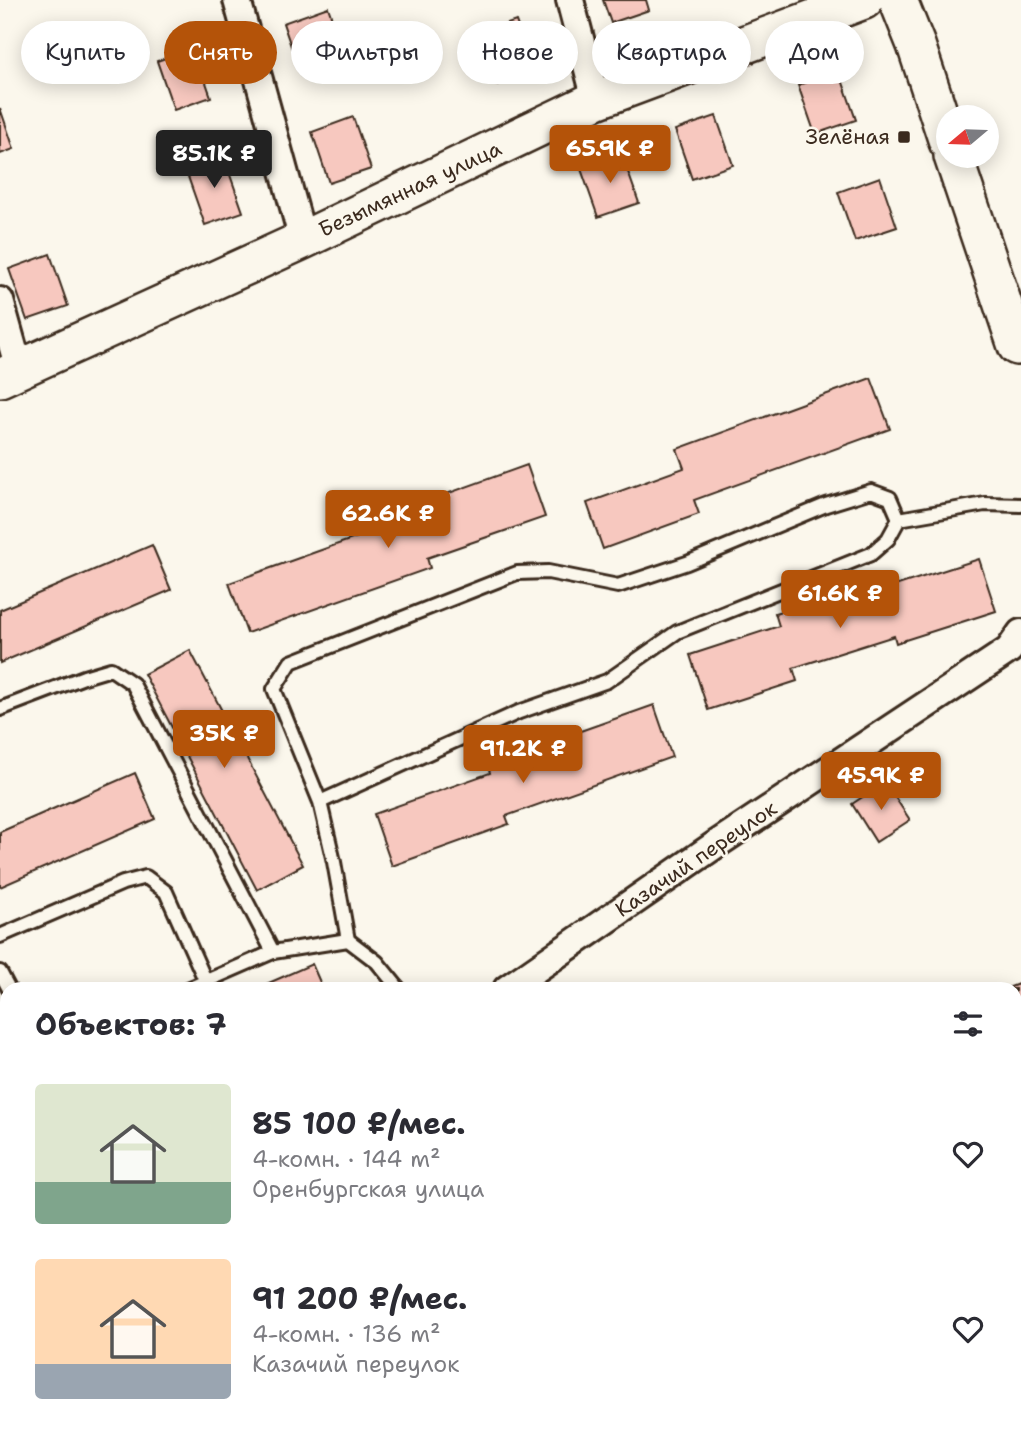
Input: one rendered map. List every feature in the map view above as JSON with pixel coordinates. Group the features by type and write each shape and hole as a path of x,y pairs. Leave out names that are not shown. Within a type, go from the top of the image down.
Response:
{"street":[{"path":"237,0 303,240"},
{"path":"570,0 596,100"},
{"name":"Безымянная улица","path":"10,374 303,240 596,100 864,0"},
{"path":"898,0 936,106"},
{"path":"957,168 1019,351"},
{"path":"0,301 10,374"},
{"name":"Казачий переулок","path":"517,982 715,845 1009,650 1021,633"}],"lane":[{"path":"394,982 377,962 348,940 320,802 274,688 291,662 517,573 548,572 618,586 687,563 826,505 871,491 890,498 899,519"},
{"path":"899,519 985,504 1021,505"},
{"path":"320,802 519,712 607,681 677,632 870,554 888,538 899,519"},
{"path":"0,709 111,669 133,684 273,952"},
{"path":"0,936 123,883 146,877 166,892 206,982 273,952 348,940"}],"building":[{"path":"603,0 646,0 649,10 610,21"},
{"path":"328,7 333,21 291,21 291,46 283,23"},
{"path":"164,59 164,81 157,61"},
{"path":"165,84 206,84 211,97 174,110"},
{"path":"844,84 856,120 815,134 798,85"},
{"path":"0,108 14,149 0,154"},
{"path":"716,116 733,165 692,179 675,130"},
{"path":"353,117 371,169 329,183 312,132"},
{"path":"621,152 639,203 598,217 580,166"},
{"path":"223,155 243,212 205,225 185,168"},
{"path":"880,177 897,227 855,241 838,192"},
{"path":"50,254 68,306 27,320 9,269"},
{"path":"871,378 890,429 694,500 699,514 603,549 587,503 684,468 677,449"},
{"path":"527,465 545,517 427,558 430,568 247,633 229,583 414,517 410,507"},
{"path":"152,545 171,590 0,663 0,610"},
{"path":"979,559 996,611 896,643 894,636 793,668 797,681 708,710 690,655 779,626 775,613 873,582 876,592"},
{"path":"190,650 303,865 257,890 144,674"},
{"path":"654,705 672,757 506,816 509,824 392,866 374,814 490,773 487,764"},
{"path":"135,773 155,819 0,887 0,832"},
{"path":"885,782 910,820 876,842 852,804"},
{"path":"312,964 320,982 271,982"}],"place":[{"name":"Зелёная","path":"904,137"}]}
